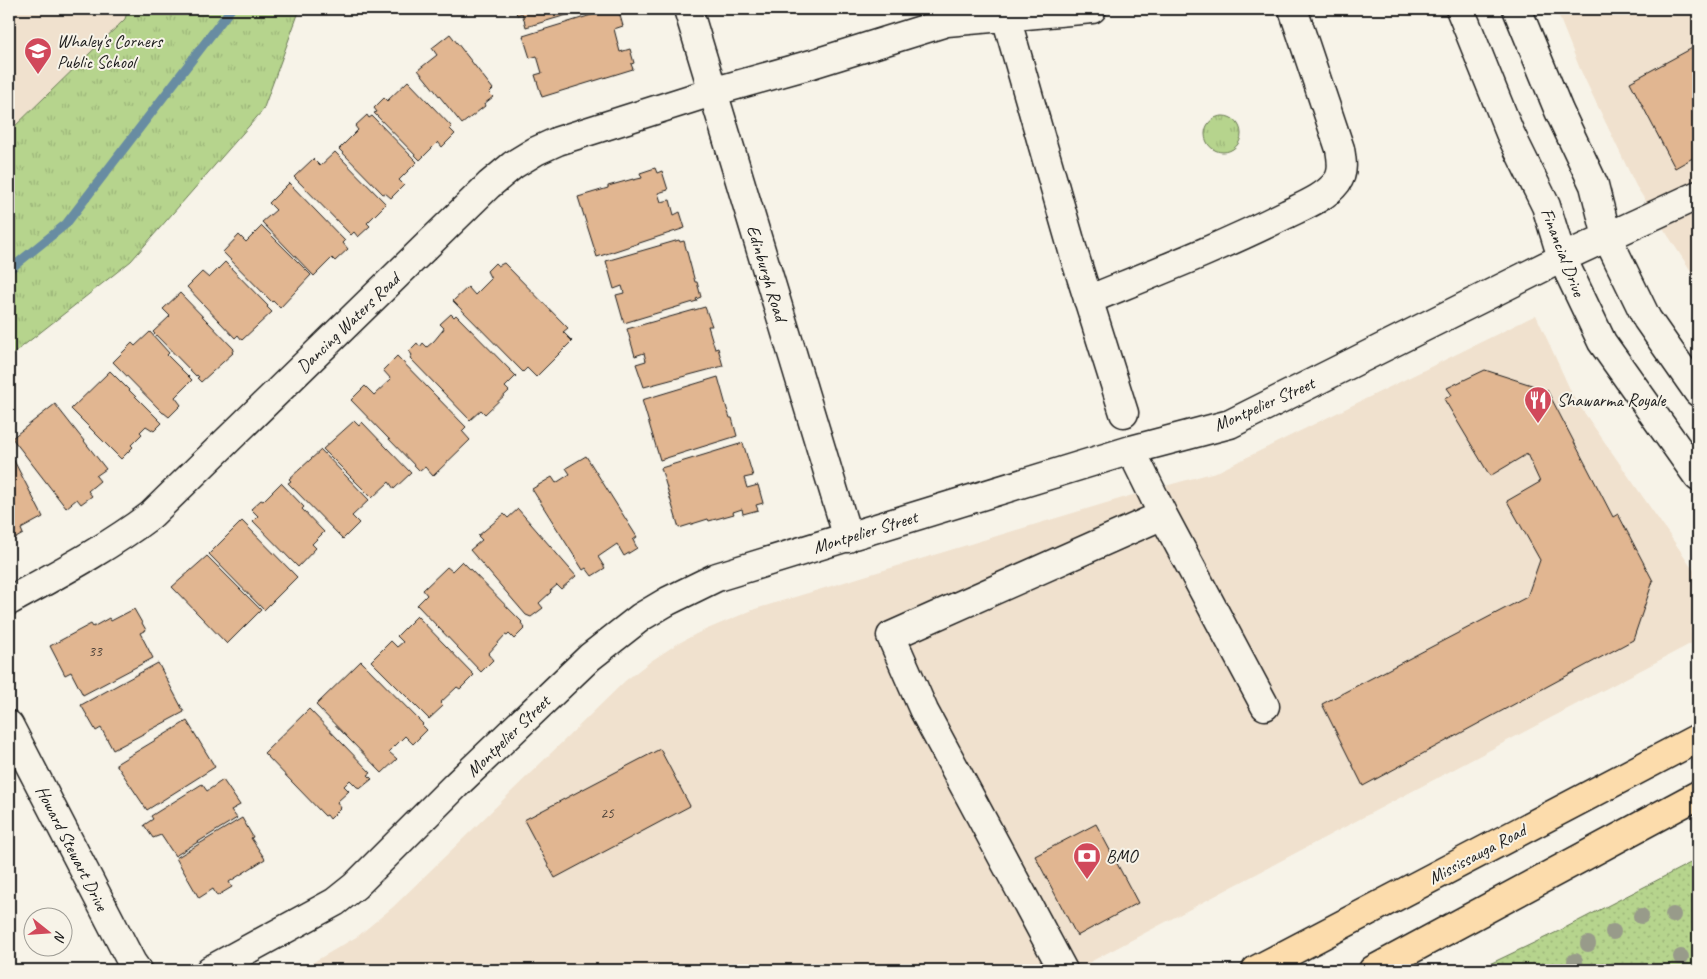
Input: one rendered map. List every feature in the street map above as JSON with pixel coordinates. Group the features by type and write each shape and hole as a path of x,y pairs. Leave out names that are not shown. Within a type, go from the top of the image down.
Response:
{"main road":[{"name":"Mississauga Road","path":"1256,970 1698,738"},
{"path":"1373,970 1698,796"}],"street":[{"name":"Edinburgh Road","path":"688,9 848,538"},
{"name":"Dancing Waters Road","path":"9,601 88,558 151,515 489,185 513,165 536,150 558,141 712,92 812,64 947,22 1092,9"},
{"path":"1088,300 1245,236 1317,198 1337,182 1342,165 1340,149 1293,9"},
{"name":"Financial Drive","path":"1460,9 1510,133 1546,206 1562,258 1602,342 1698,477"},
{"path":"1517,9 1559,111 1594,185 1608,237 1647,319 1698,392"},
{"path":"1006,17 1088,300 1124,413"},
{"name":"Montpelier Street","path":"210,970 335,902 355,886 456,785 590,657 640,617 668,601 717,576 848,538 1132,450 1230,424 1562,258 1698,195"},
{"path":"1132,450 1164,515 1265,706"},
{"path":"1063,970 924,711 891,636 1164,515"},
{"name":"Howard Stewart Drive","path":"9,725 132,964 137,970"}],"shaded area":[{"name":"Whaley's Corners Public School","path":"9,9 128,9 125,19 9,132"},
{"path":"1556,9 1698,9 1698,282 1636,186 1580,69"},
{"path":"1536,315 1574,398 1698,576 1698,623 1692,643 1075,970 300,970 358,936 393,907 625,681 677,644 755,609 1126,497 1219,471"}],"green space":[{"path":"128,9 300,9 263,110 131,261 9,357 9,132 125,19"},
{"path":"1223,116 1230,117 1236,121 1240,127 1240,141 1236,147 1230,151 1223,152 1216,151 1210,147 1206,141 1205,134 1206,127 1210,121 1216,117"},
{"path":"1698,859 1698,970 1477,970 1559,931"}],"building":[{"path":"515,9 587,9 526,27 522,13 517,15"},
{"path":"614,9 616,13 619,12 623,26 614,29 620,52 630,49 634,63 631,64 633,69 542,97 535,75 542,73 537,56 530,58 523,36"},
{"path":"450,34 493,89 489,93 493,97 484,104 485,106 462,124 418,70 437,55 432,48"},
{"path":"1698,45 1698,155 1675,168 1630,82"},
{"path":"408,81 452,127 450,129 455,134 442,147 438,142 420,160 374,113 377,112 374,108 384,98 387,101"},
{"path":"367,115 369,118 372,116 417,162 399,180 404,185 391,198 385,193 383,194 339,149 358,130 355,126"},
{"path":"335,152 386,204 367,223 370,226 358,237 354,232 351,235 294,177 313,159 320,166"},
{"path":"655,168 657,173 662,171 668,190 658,193 661,202 670,200 674,215 680,212 685,228 597,257 578,197 608,188 608,186 642,178 640,173"},
{"path":"289,183 345,241 343,243 348,249 335,261 332,258 314,276 262,222 276,210 269,203"},
{"path":"262,226 311,275 280,308 223,252 239,235 246,242"},
{"path":"679,240 680,242 684,241 701,297 696,299 697,301 624,323 616,295 624,293 622,286 614,289 606,261"},
{"path":"225,262 272,312 242,340 238,335 235,338 187,287 202,272 209,278"},
{"path":"495,263 498,266 504,263 568,328 563,332 572,341 536,377 527,368 523,372 453,301 468,287 475,295 491,279 487,271"},
{"path":"180,293 234,349 233,353 201,382 197,378 199,377 153,332 170,316 163,309"},
{"path":"705,307 712,326 708,326 715,349 718,348 723,366 644,387 636,364 646,361 644,353 635,356 627,329"},
{"path":"451,314 454,317 456,315 516,376 505,387 509,391 485,414 481,410 470,420 410,358 412,355 409,351 417,343 420,347 423,343 427,347 434,341 444,328 440,324"},
{"path":"150,332 169,353 167,355 192,380 175,397 181,405 169,417 113,362 132,343 135,346"},
{"path":"397,356 466,427 462,431 470,440 433,476 425,467 420,471 351,400 365,386 374,395 391,379 383,370"},
{"path":"1485,370 1547,390 1613,517 1618,514 1653,581 1633,640 1363,786 1322,704 1527,597 1540,560 1507,501 1540,482 1527,454 1490,476 1444,399 1452,395 1447,388"},
{"path":"110,371 162,423 154,431 146,426 140,432 142,434 131,445 133,447 121,459 71,409"},
{"path":"718,377 737,436 660,460 642,400"},
{"path":"55,404 106,469 96,476 100,481 88,491 92,496 81,504 77,499 66,508 12,438"},
{"path":"354,421 359,426 362,422 411,473 394,489 389,482 372,498 323,449"},
{"path":"743,443 753,476 744,478 747,488 758,485 763,503 756,505 758,510 743,514 742,509 733,512 734,514 709,521 708,519 679,528 661,468"},
{"path":"321,450 369,500 352,516 359,523 343,539 288,483 291,481 289,479"},
{"path":"9,451 43,517 21,529 23,534 9,542"},
{"path":"586,456 637,537 633,540 637,548 624,556 617,544 598,557 605,568 592,576 586,568 583,570 532,489 552,477 556,483 570,474 566,468"},
{"path":"281,483 324,532 312,544 316,548 298,567 253,521 258,516 251,509 261,500 263,501"},
{"path":"518,509 576,576 561,589 557,585 550,591 539,603 543,608 531,617 526,615 470,550 482,540 478,536 504,514 508,518"},
{"path":"242,521 297,577 264,610 209,554"},
{"path":"207,556 261,610 227,644 172,587"},
{"path":"462,561 522,622 525,628 514,639 509,634 505,635 488,654 493,660 481,672 417,605 427,595 423,590 447,567 452,571"},
{"path":"134,609 146,630 140,633 153,658 83,695 71,672 65,675 50,646 91,624 93,627 109,618 111,621"},
{"path":"417,616 474,675 460,689 457,687 440,703 443,706 429,719 371,661 391,641 397,647 403,642 397,636"},
{"path":"361,661 427,730 413,744 405,736 389,752 397,759 382,773 316,705"},
{"path":"158,663 184,712 113,750 101,728 96,731 81,705"},
{"path":"309,709 371,773 368,775 372,779 361,788 357,787 350,780 344,786 349,791 337,802 341,808 330,819 264,753"},
{"path":"187,721 215,767 147,810 116,764"},
{"path":"660,749 690,806 555,878 524,820"},
{"path":"223,780 240,805 231,810 237,818 175,856 161,835 153,838 144,825 153,819 151,816 202,784 207,791"},
{"path":"242,818 253,837 251,838 265,859 229,882 232,887 217,896 213,889 199,898 176,858"},
{"name":"BMO","path":"1096,824 1138,903 1077,936 1035,856"}],"waterway":[{"path":"9,270 66,224 231,9"}],"place":[{"name":"Whaley's Corners Public School","path":"38,75"},
{"name":"Shawarma Royale","path":"1538,424"},
{"name":"BMO","path":"1087,880"}]}
